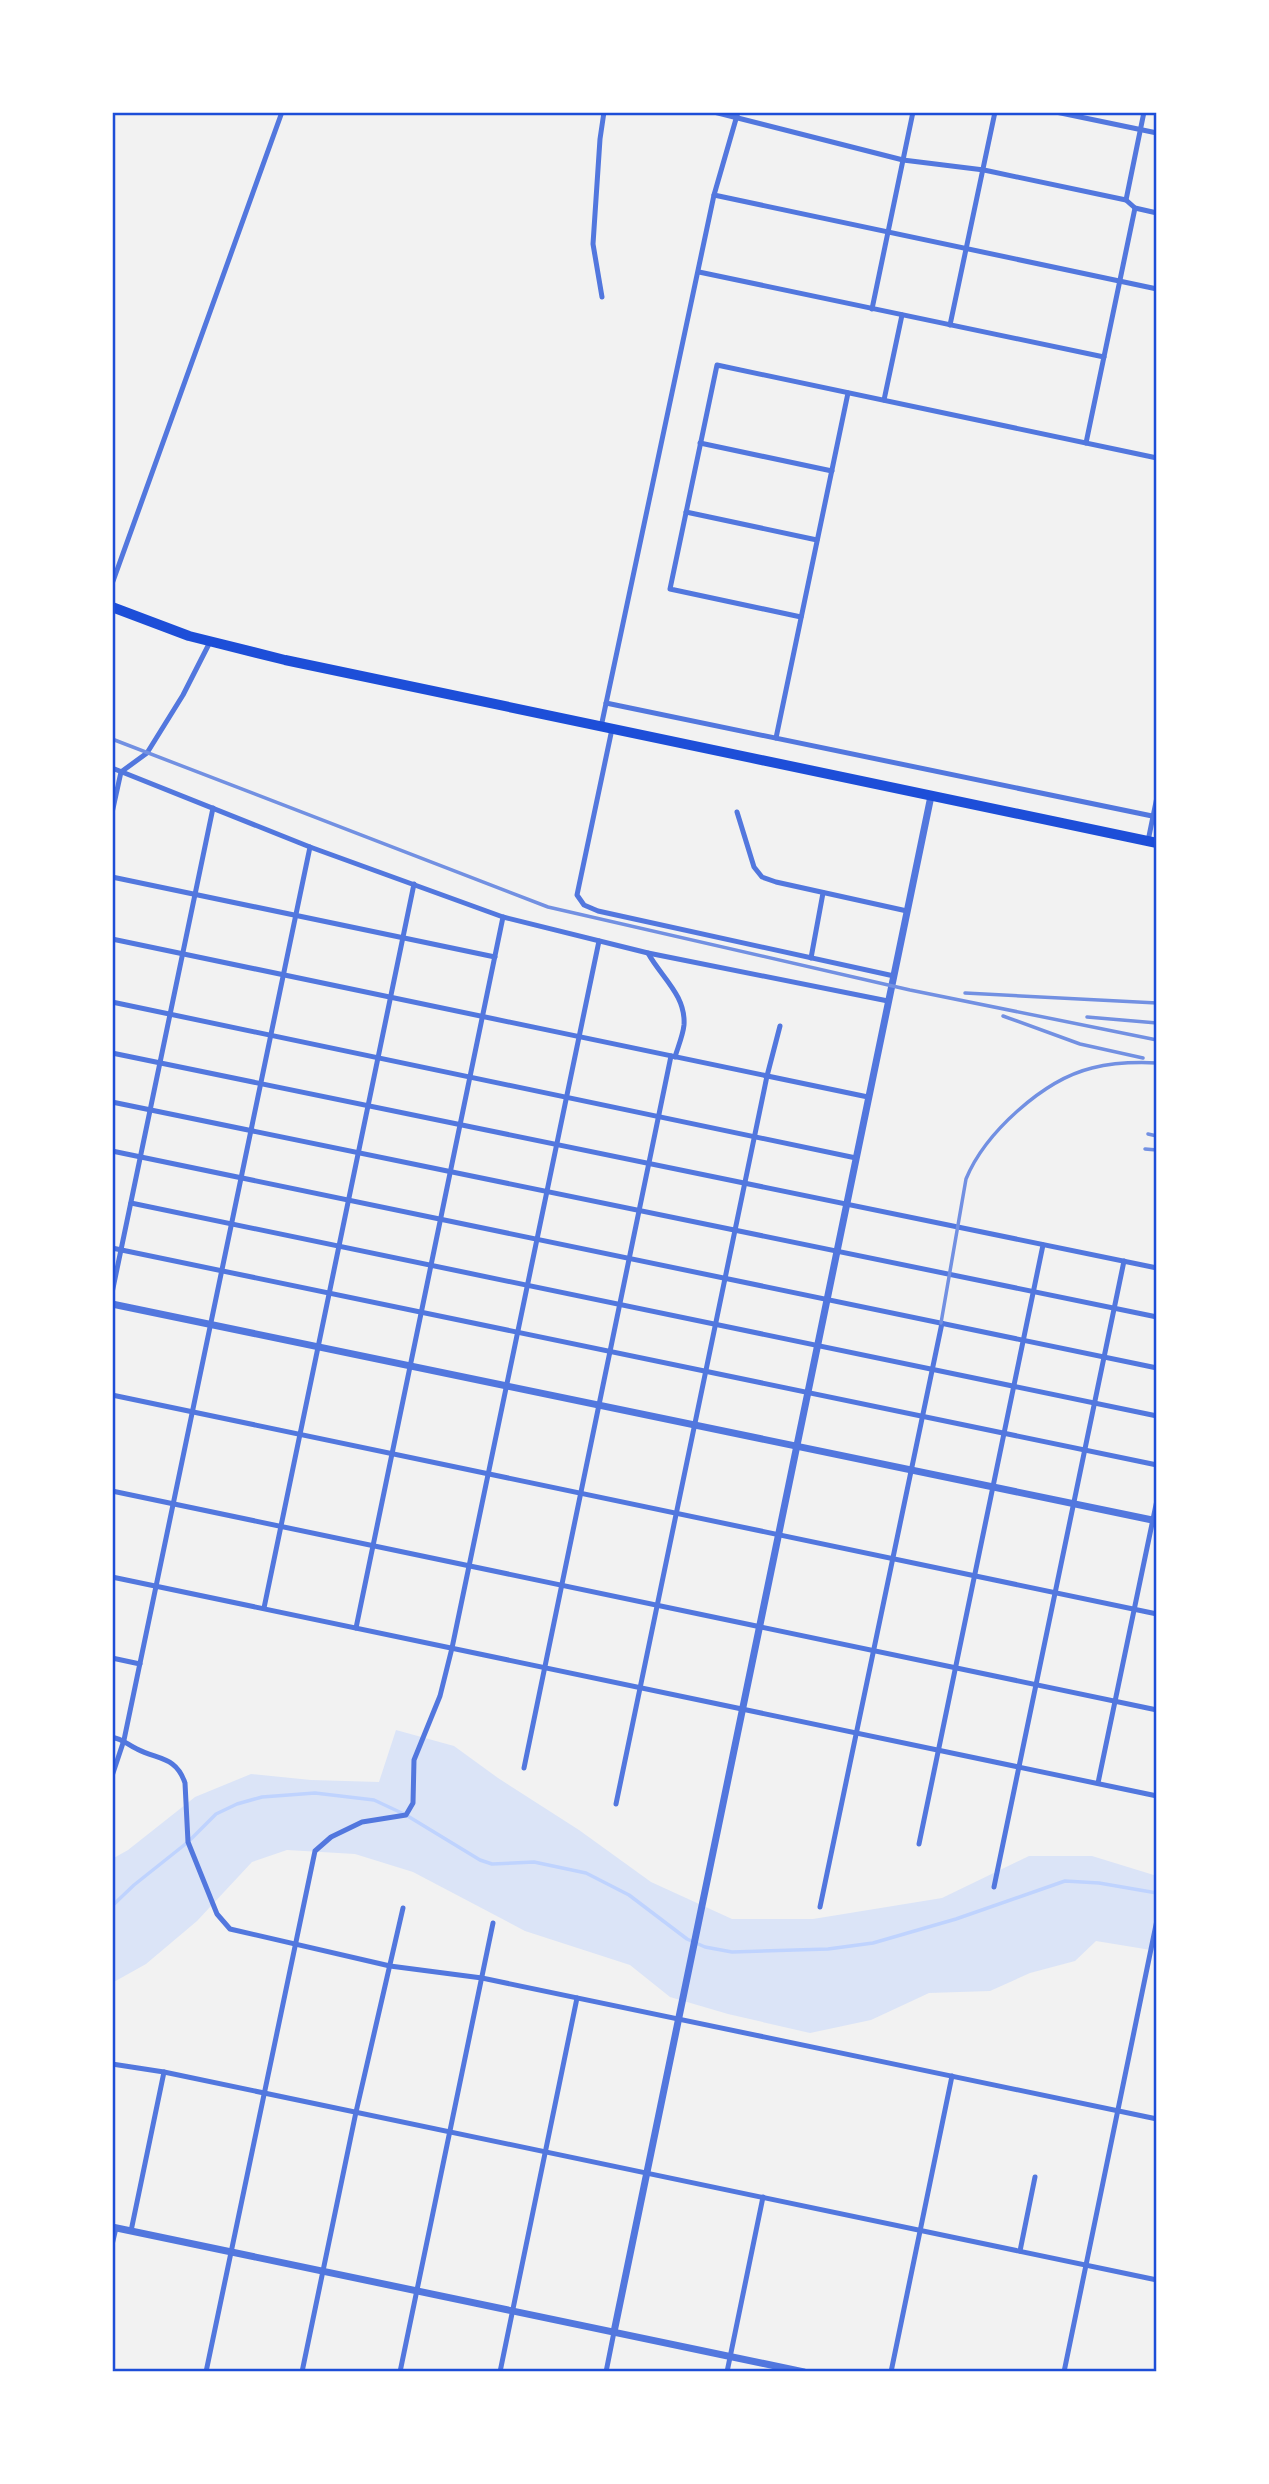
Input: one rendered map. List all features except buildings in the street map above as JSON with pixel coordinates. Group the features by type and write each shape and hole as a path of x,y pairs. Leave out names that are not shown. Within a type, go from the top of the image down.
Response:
{"highway":[{"path":"112,607 210,642 285,660 1152,842"}],"street":[{"path":"112,584 282,112"},
{"path":"602,297 593,244 604,112"},
{"path":"714,112 738,115 903,160 984,170 1126,200 1135,208 1157,213"},
{"path":"872,309 913,112"},
{"path":"950,325 995,112"},
{"path":"1056,112 1079,114 1157,133"},
{"path":"1126,200 1144,112"},
{"path":"738,115 714,195 606,703 607,728 578,895 584,905 598,911 894,975"},
{"path":"714,195 1157,289"},
{"path":"1086,443 1135,208"},
{"path":"699,272 1104,358"},
{"path":"884,400 902,315"},
{"path":"801,617 670,589 717,365 1157,458"},
{"path":"776,738 848,393"},
{"path":"700,443 832,471"},
{"path":"686,512 817,540"},
{"path":"112,814 121,772 147,752 183,695 210,642"},
{"path":"606,703 1155,816"},
{"path":"112,768 310,847 503,917 648,953 888,1001"},
{"path":"606,2372 931,796"},
{"path":"1152,842 1157,797"},
{"path":"112,1293 213,808"},
{"path":"737,812 758,873 776,882 907,911"},
{"path":"112,1776 124,1740 310,847"},
{"path":"112,877 495,957"},
{"path":"264,1608 414,884"},
{"path":"811,958 823,892"},
{"path":"356,1628 503,917"},
{"path":"112,939 868,1097"},
{"path":"206,2372 315,1851 331,1837 362,1822 400,1817 409,1813 413,1803 414,1760 440,1696 452,1648 599,941"},
{"path":"524,1768 649,1163 673,1056 684,1027 684,1013 679,996 648,953"},
{"path":"112,1002 856,1158"},
{"path":"616,1804 754,1137 780,1026"},
{"path":"112,1053 1157,1268"},
{"path":"112,1102 1157,1317"},
{"path":"112,1151 1157,1368"},
{"path":"131,1203 1157,1416"},
{"path":"919,1844 1043,1245"},
{"path":"112,1248 1157,1465"},
{"path":"994,1887 1124,1261"},
{"path":"112,1304 1155,1521"},
{"path":"821,1907 942,1323"},
{"path":"112,1395 1157,1614"},
{"path":"112,1491 1157,1710"},
{"path":"1098,1783 1155,1521 1157,1500"},
{"path":"112,1577 1157,1796"},
{"path":"112,1658 140,1664"},
{"path":"112,1737 162,1758 177,1766 182,1774 186,1794 188,1842 222,1923 230,1928 390,1966 482,1978 1157,2119"},
{"path":"302,2372 356,2112 403,1908"},
{"path":"1064,2372 1157,1920"},
{"path":"400,2372 493,1923"},
{"path":"1148,1963 1157,1965"},
{"path":"500,2372 577,1998"},
{"path":"112,2064 164,2071 1157,2280"},
{"path":"131,2231 164,2071"},
{"path":"891,2372 952,2076"},
{"path":"1020,2251 1035,2177"},
{"path":"727,2372 764,2197"},
{"path":"112,2245 114,2227 804,2372"}],"shaded area":[{"path":"396,1730 454,1746 651,1882 732,1919 813,1919 942,1898 1029,1856 1092,1856 1157,1876 1157,1951 1096,1941 1075,1961 1030,1973 990,1991 929,1993 871,2020 810,2033 670,1997 630,1965 525,1931 413,1872 355,1854 287,1850 252,1862 197,1921 146,1964 112,1983 112,1859 128,1850 195,1797 251,1774 311,1780 379,1782"}],"waterway":[{"path":"112,1906 188,1842 216,1814 237,1804 262,1797 315,1793 374,1800 406,1815 480,1860 492,1864 534,1862 586,1873 629,1895 687,1939 705,1947 732,1952 828,1949 873,1943 956,1919 1065,1881 1099,1883 1157,1893"}],"railway":[{"path":"112,739 548,907 910,990 1157,1040"},
{"path":"965,993 1157,1003"},
{"path":"1003,1016 1080,1044 1143,1058"},
{"path":"1087,1017 1157,1023"},
{"path":"941,1323 966,1179 987,1144 1001,1127 1036,1096 1073,1074 1108,1065 1157,1063"},
{"path":"1148,1134 1157,1136"},
{"path":"1145,1149 1157,1150"}]}
